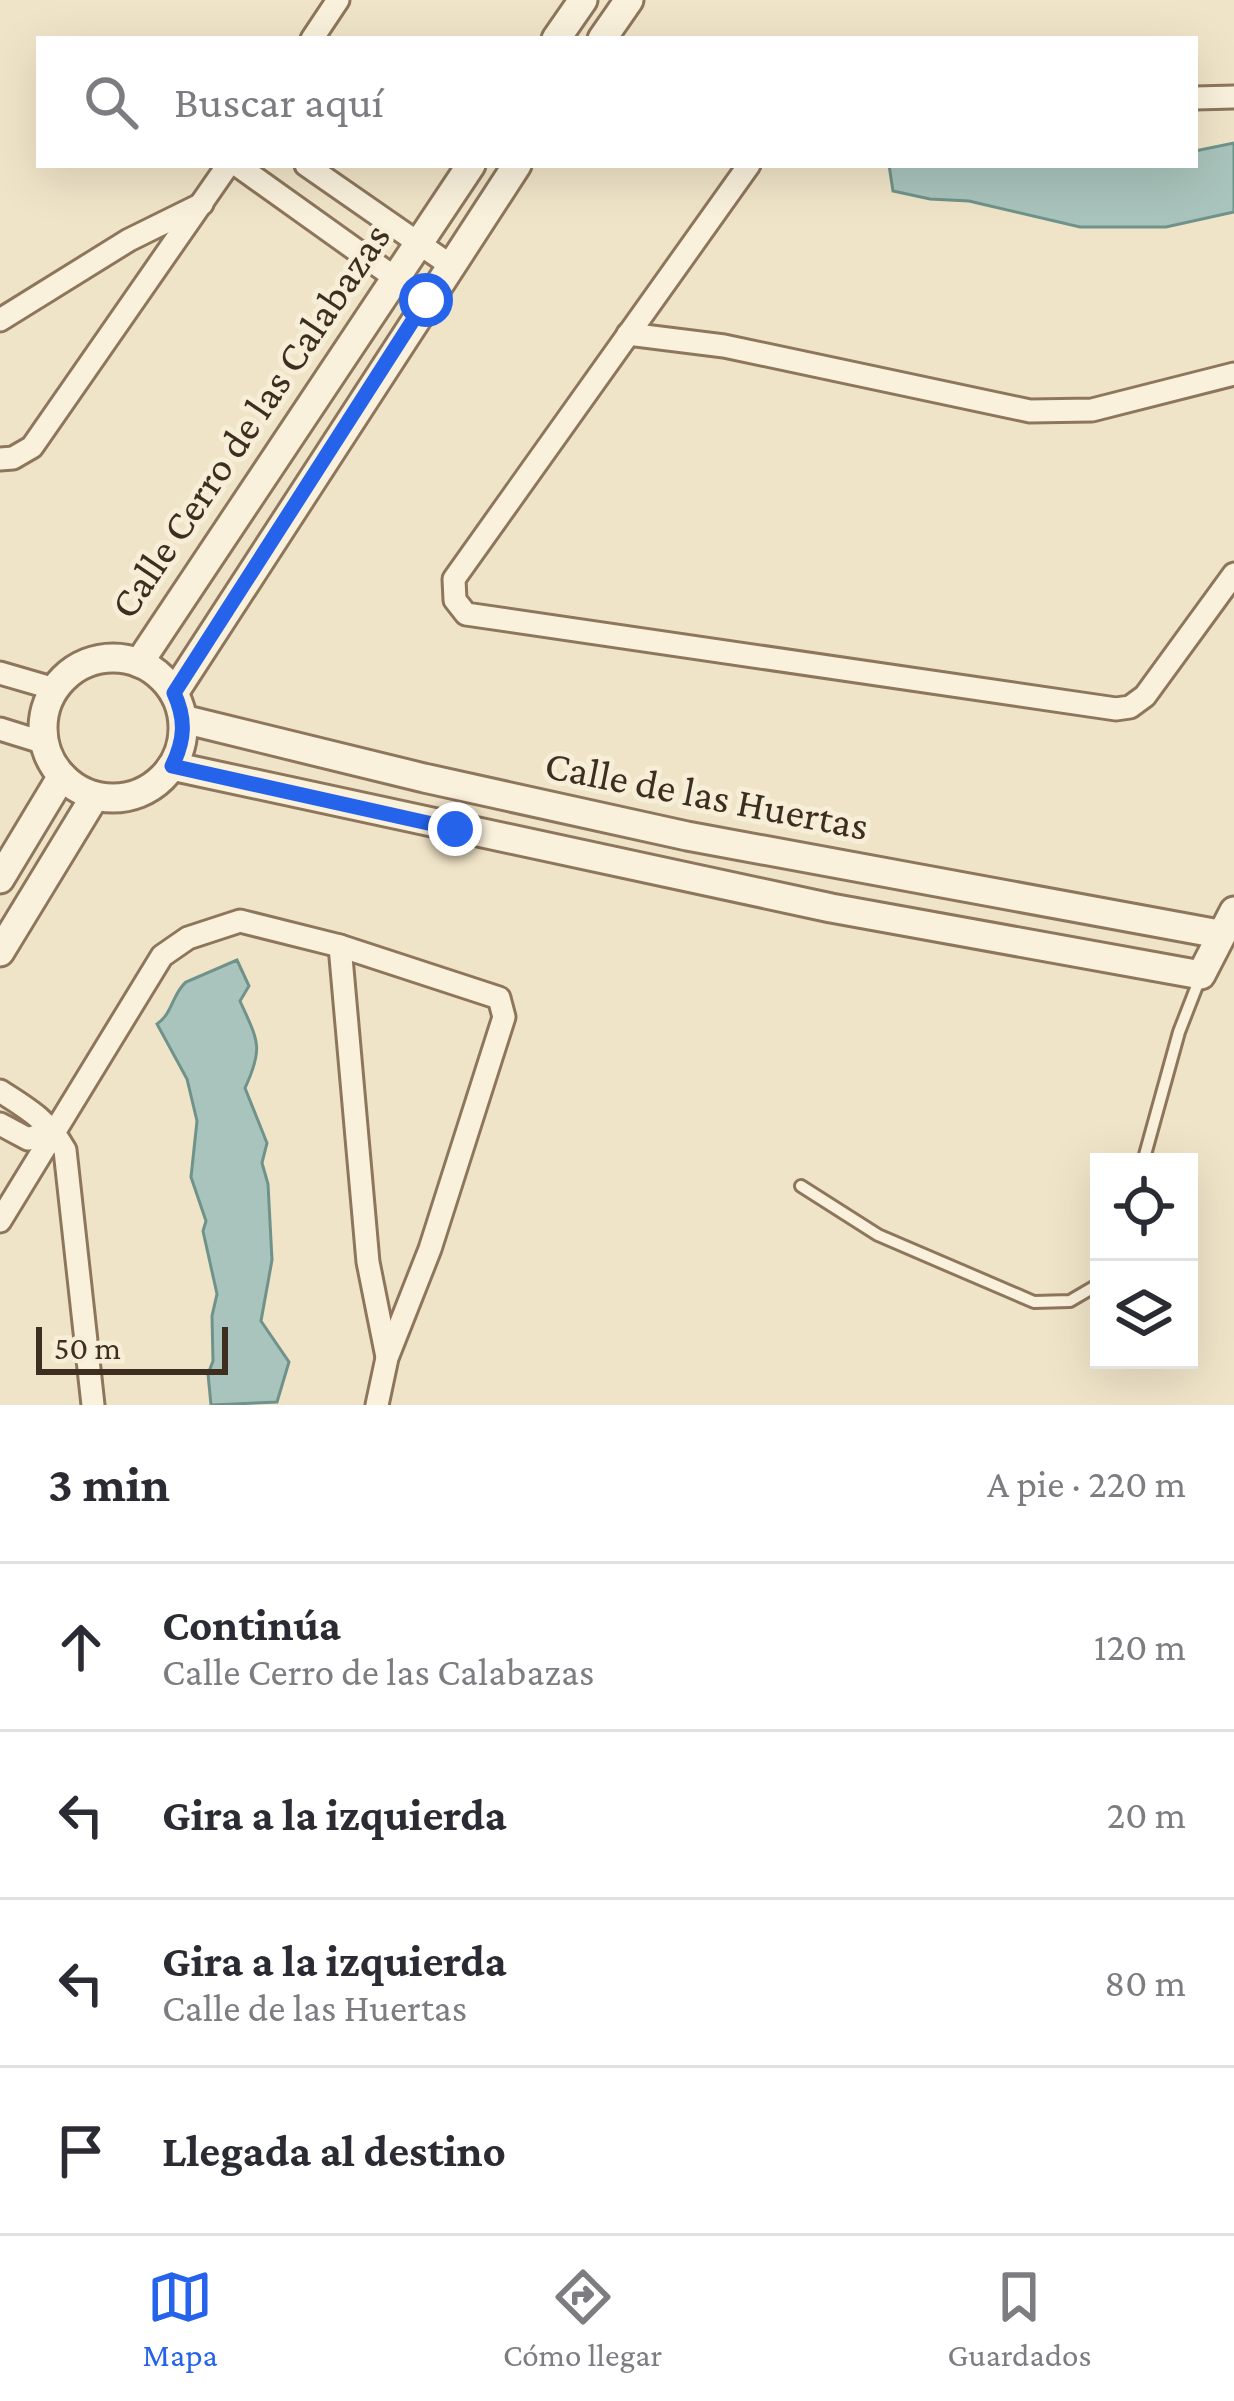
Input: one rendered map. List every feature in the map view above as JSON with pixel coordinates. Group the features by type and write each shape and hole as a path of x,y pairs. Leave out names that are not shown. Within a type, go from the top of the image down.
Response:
{"street":[{"path":"314,36 338,0"},
{"path":"558,36 583,0"},
{"path":"604,36 628,0"},
{"path":"1198,98 1234,97"},
{"path":"0,459 13,458 32,447 226,168"},
{"path":"241,168 426,300"},
{"path":"310,168 450,265"},
{"name":"Calle Cerro de las Calabazas","path":"139,663 468,168"},
{"name":"Calle Cerro de las Calabazas","path":"179,706 426,300 516,168"},
{"path":"747,168 454,579 455,600 466,614 1116,709 1130,707 1145,696 1234,574"},
{"path":"0,320 129,240 203,203"},
{"path":"628,334 724,346 1030,411 1092,410 1234,374"},
{"path":"120,658 139,663 153,670 179,706 179,751 172,766 147,790 112,798 95,796 62,776 44,743 46,706 55,689 83,665 120,658"},
{"path":"0,673 55,689"},
{"name":"Calle de las Huertas","path":"179,706 424,778 687,836 1226,922"},
{"path":"0,729 44,743"},
{"name":"Calle de las Huertas","path":"172,766 831,908 1201,975"},
{"path":"0,879 62,776"},
{"path":"0,952 95,796"},
{"path":"0,1221 163,956 188,938 240,921 340,946 499,998 504,1017 430,1249 387,1358 377,1405"},
{"path":"1201,975 1226,922"},
{"path":"340,946 368,1262 387,1358"},
{"path":"0,1091 38,1115 65,1150 93,1405"},
{"path":"0,1124 28,1139 54,1130"}],"lane":[{"path":"1145,1153 1179,1032 1201,975"},
{"path":"802,1186 878,1235 1034,1302 1070,1301 1090,1289"}],"water":[{"path":"1234,143 1234,212 1166,227 1080,227 969,201 930,199 893,191 889,168 1198,168 1198,150"},
{"path":"237,960 249,986 240,1001 257,1053 245,1088 267,1143 262,1163 268,1184 272,1260 261,1321 289,1362 277,1402 211,1405 208,1374 217,1294 203,1231 206,1221 191,1177 197,1121 187,1079 157,1024 186,982"}],"route":[{"path":"426,300 174,693 183,735 172,766 455,829"}]}
